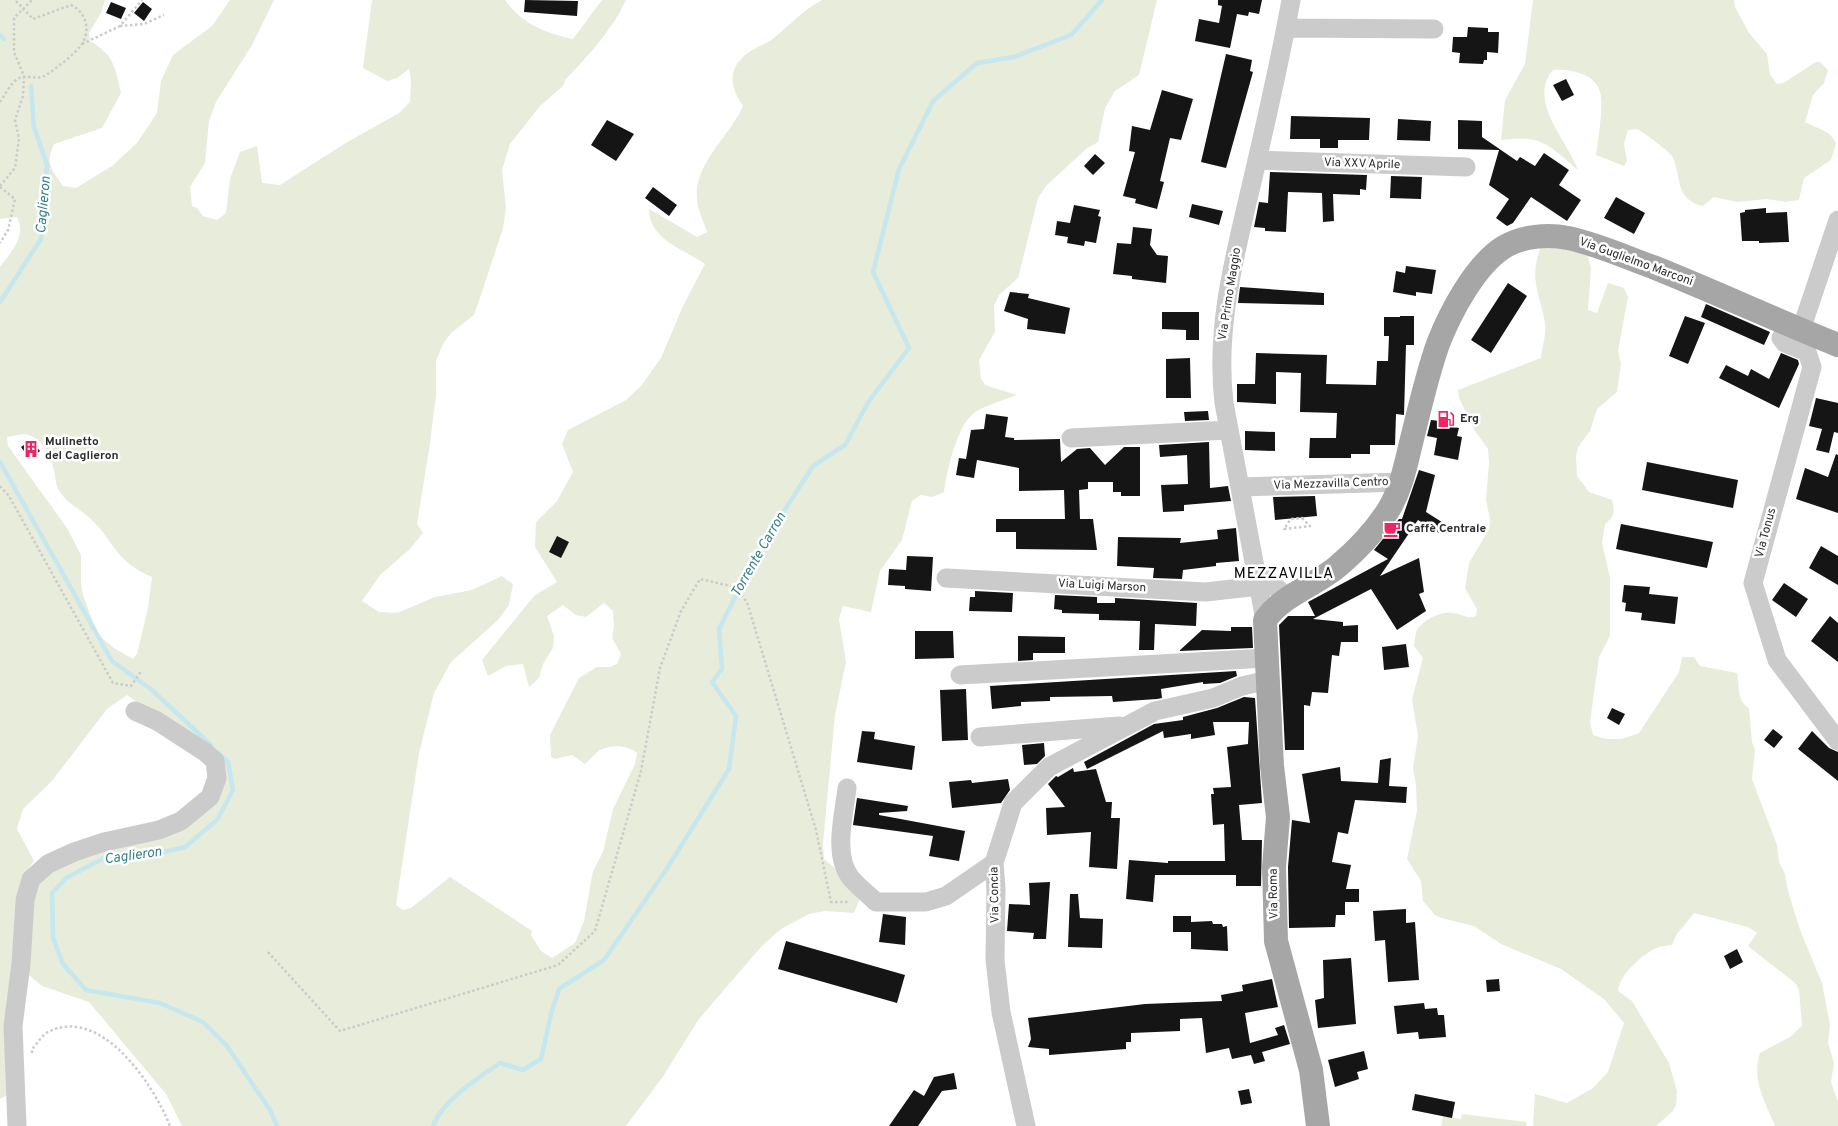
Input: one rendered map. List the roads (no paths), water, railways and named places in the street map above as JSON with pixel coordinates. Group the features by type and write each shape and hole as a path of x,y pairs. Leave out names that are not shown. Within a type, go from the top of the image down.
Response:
{"main road":[{"name":"Via Guglielmo Marconi","path":"1402,482 1427,379 1439,343 1457,304 1471,282 1489,260 1504,247 1533,237 1552,236 1595,245 1702,287 1838,346"},
{"name":"Via Mezzavilla Centro","path":"1265,620 1288,598 1337,567 1377,526 1390,508 1402,482"},
{"name":"Via Roma","path":"1265,620 1272,766 1278,816 1274,867 1276,941 1311,1070 1318,1126"}],"street":[{"name":"Via Primo Maggio","path":"1265,620 1220,376 1221,338 1233,264 1291,0"},
{"path":"1286,28 1434,29"},
{"name":"Via XXV Aprile","path":"1257,160 1466,167"},
{"path":"1794,327 1838,220"},
{"name":"Via Tonus","path":"1794,327 1781,338 1786,343 1807,352 1812,367 1752,582 1777,660 1838,741"},
{"path":"1071,438 1229,430"},
{"name":"Via Mezzavilla Centro","path":"1241,487 1402,482"},
{"name":"Via Luigi Marson","path":"946,578 1206,592 1258,579"},
{"path":"1258,579 1288,598"},
{"path":"960,675 1268,669"},
{"name":"Via Concia","path":"1026,1126 1001,1012 995,960 996,889 994,863 1013,803 1049,767 1155,711 1213,698 1242,686 1268,669"},
{"path":"17,1126 13,1026 21,964 25,900 31,879 48,864 74,852 104,842 159,830 181,821 210,797 217,778 215,761 205,752 157,721 135,711"},
{"name":"Via Concia","path":"980,737 1128,726"},
{"path":"848,788 841,840 843,862 850,878 876,902 926,902 946,896 994,863"}],"waterway":[{"name":"Torrente Carron","path":"433,1126 452,1099 500,1063 523,1070 541,1059 551,1014 559,989 604,960 666,870 729,769 736,716 712,682 722,669 719,629 759,550 813,466 845,445 869,401 909,348 873,272 899,169 933,101 977,63 1014,57 1071,35 1102,0"},
{"path":"0,35 4,39"},
{"name":"Caglieron","path":"0,302 41,239 47,165 34,127 31,86"},
{"name":"Caglieron","path":"0,462 112,661 152,690 211,745"},
{"name":"Caglieron","path":"218,753 228,762 233,790 217,820 185,847 137,858 104,858 66,878 52,893 53,938 63,964 86,990 160,1003 203,1022 227,1046 270,1110 277,1126"}],"place":[{"name":"Erg","path":"1446,419"},
{"name":"Mulinetto del Caglieron","path":"31,449"},
{"name":"Caffè Centrale","path":"1392,529"}],"district":[{"name":"MEZZAVILLA","path":"1284,574"}]}
